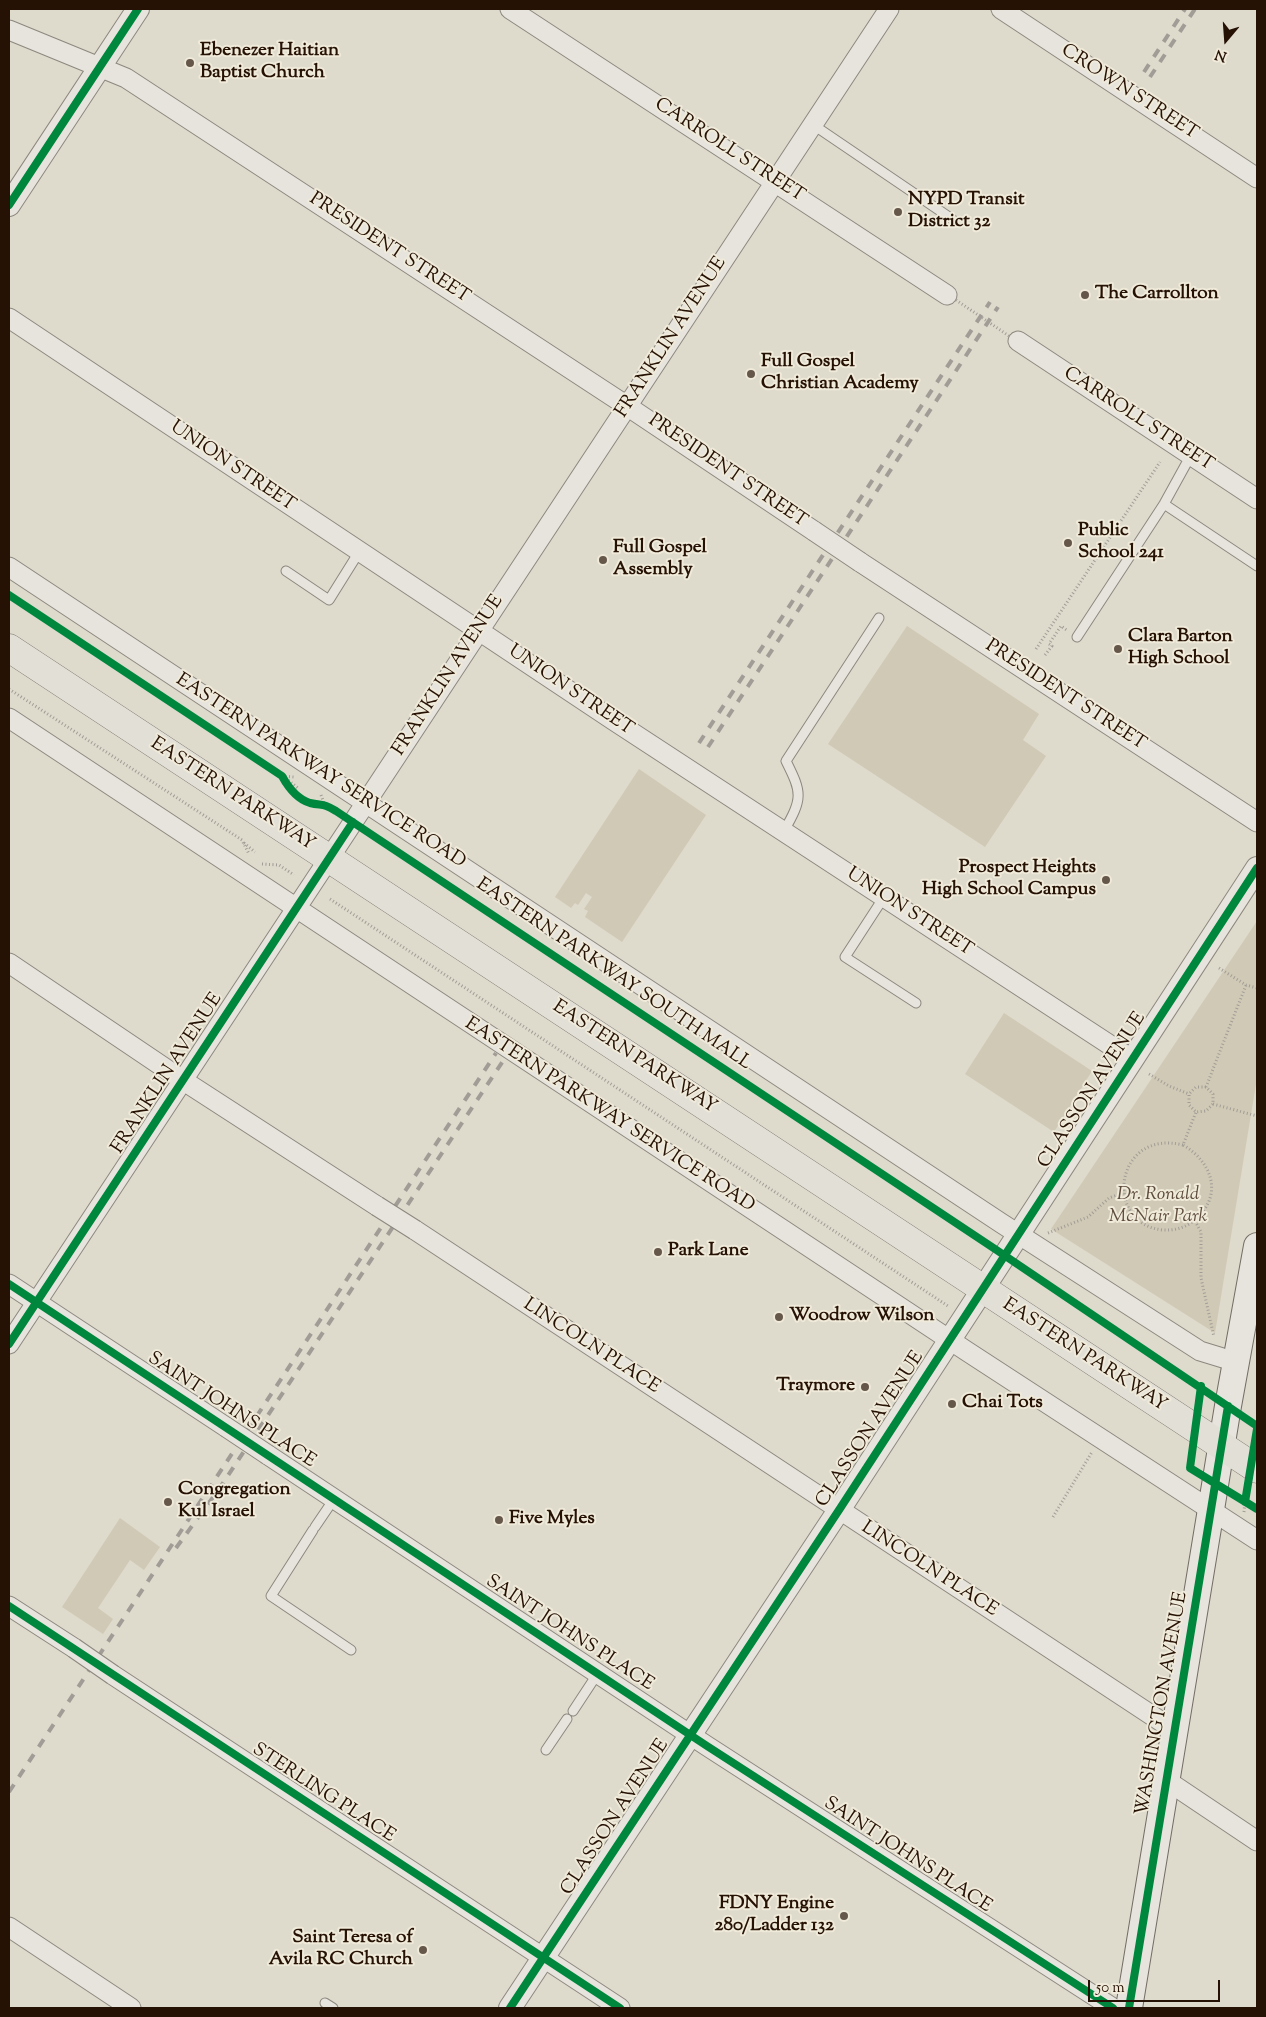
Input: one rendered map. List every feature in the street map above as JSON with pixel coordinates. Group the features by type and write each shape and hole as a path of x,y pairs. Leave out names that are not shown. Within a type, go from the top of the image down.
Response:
{"main road":[{"name":"EASTERN PARKWAY","path":"9,648 1254,1467"},
{"name":"WASHINGTON AVENUE","path":"1129,2008 1174,1730 1257,1246"}],"street":[{"path":"9,205 138,9"},
{"name":"CARROLL STREET","path":"510,9 952,298"},
{"name":"FRANKLIN AVENUE","path":"9,1344 889,9"},
{"name":"CROWN STREET","path":"1001,9 1257,178"},
{"name":"PRESIDENT STREET","path":"9,30 126,78 1257,822"},
{"name":"UNION STREET","path":"9,318 359,552 1141,1067"},
{"name":"CARROLL STREET","path":"1014,339 1257,499"},
{"name":"EASTERN PARKWAY SERVICE ROAD","path":"9,567 1018,1234 1200,1352 1236,1362"},
{"name":"EASTERN PARKWAY SERVICE ROAD","path":"9,718 295,909 1257,1540"},
{"name":"CLASSON AVENUE","path":"510,2008 839,1510 948,1339 1018,1234 1141,1067 1257,868"},
{"name":"LINCOLN PLACE","path":"11,970 415,1230 1174,1730"},
{"name":"SAINT JOHNS PLACE","path":"9,1284 598,1673 1112,2008"},
{"name":"STERLING PLACE","path":"9,1606 620,2008"},
{"path":"1166,1780 1257,1841"},
{"path":"9,1927 131,2008"}],"lane":[{"path":"812,124 952,219"},
{"path":"1077,637 1164,504 1191,455"},
{"path":"1164,504 1257,566"},
{"path":"286,571 329,600 359,552"},
{"path":"784,831 798,807 799,786 786,761 878,618"},
{"path":"884,896 845,957 916,1003"},
{"path":"334,1499 271,1596 351,1650"},
{"path":"572,1711 598,1673"},
{"path":"546,1750 567,1719"}],"path":[{"path":"952,298 1014,339"},
{"path":"1036,649 1160,462"},
{"path":"1045,655 1052,646 1049,644 1061,626"},
{"path":"9,689 242,840 255,852"},
{"path":"274,770 298,788"},
{"path":"282,776 290,789 303,798"},
{"path":"317,803 324,804 352,822"},
{"path":"242,840 250,856"},
{"path":"256,860 262,864 279,866 294,875"},
{"path":"330,899 948,1306"},
{"path":"1219,968 1246,985 1257,988"},
{"path":"1206,1087 1246,985"},
{"path":"1141,1067 1169,1086 1189,1094"},
{"path":"1196,1087 1206,1087 1213,1094 1213,1104 1206,1111 1196,1112 1189,1105 1189,1094 1196,1087"},
{"path":"1213,1104 1257,1116"},
{"path":"1183,1145 1196,1112"},
{"path":"1171,1142 1183,1145 1195,1152 1204,1162 1210,1174 1212,1186 1210,1199 1204,1211 1195,1221 1183,1227 1171,1230 1158,1229 1145,1224 1135,1216 1128,1205 1124,1193 1125,1173 1135,1156 1145,1148 1158,1143 1171,1142"},
{"path":"1048,1233 1088,1217 1109,1198 1124,1193"},
{"path":"1195,1221 1201,1232 1201,1278 1204,1301 1216,1342"},
{"path":"1053,1517 1101,1439"},
{"path":"1216,1484 1248,1504 1254,1467"}],"green space":[{"path":"907,626 1039,714 1023,740 1046,756 985,847 828,744"},
{"path":"639,769 706,815 622,942 585,917 588,911 584,909 592,897 586,893 578,905 575,903 571,908 555,897"},
{"name":"Dr. Ronald McNair Park","path":"1257,921 1257,1078 1215,1333 1051,1229"},
{"path":"1004,1013 1092,1071 1054,1132 965,1074"},
{"path":"120,1518 160,1547 144,1570 130,1560 98,1608 113,1619 103,1634 62,1607"}],"railway":[{"path":"1144,72 1185,9"},
{"path":"1150,77 1195,9"},
{"path":"699,743 990,302"},
{"path":"708,747 998,307"},
{"path":"9,1792 496,1053"},
{"path":"176,1548 219,1489 505,1058"}],"cycle path":[{"path":"9,205 138,9"},
{"name":"EASTERN PARKWAY SOUTH MALL","path":"9,595 282,776 301,799 336,811 995,1249 1257,1426"},
{"path":"9,1344 353,822"},
{"path":"510,2008 839,1510 1257,868"},
{"path":"9,1284 707,1746 1113,2008"},
{"path":"1201,1386 1190,1468 1257,1509"},
{"path":"1129,2008 1228,1406"},
{"path":"1245,1502 1257,1429"},
{"path":"9,1606 620,2008"}],"place":[{"name":"Ebenezer Haitian Baptist Church","path":"190,63"},
{"name":"NYPD Transit District 32","path":"898,212"},
{"name":"The Carrollton","path":"1085,295"},
{"name":"Full Gospel Christian Academy","path":"751,374"},
{"name":"Public School 241","path":"1068,543"},
{"name":"Full Gospel Assembly","path":"603,560"},
{"name":"Clara Barton High School","path":"1118,649"},
{"name":"Prospect Heights High School Campus","path":"1106,880"},
{"name":"Park Lane","path":"658,1252"},
{"name":"Woodrow Wilson","path":"779,1317"},
{"name":"Traymore","path":"865,1387"},
{"name":"Chai Tots","path":"952,1404"},
{"name":"Congregation Kul Israel","path":"168,1502"},
{"name":"Five Myles","path":"499,1520"},
{"name":"FDNY Engine 280/Ladder 132","path":"844,1916"},
{"name":"Saint Teresa of Avila RC Church","path":"423,1950"}]}
